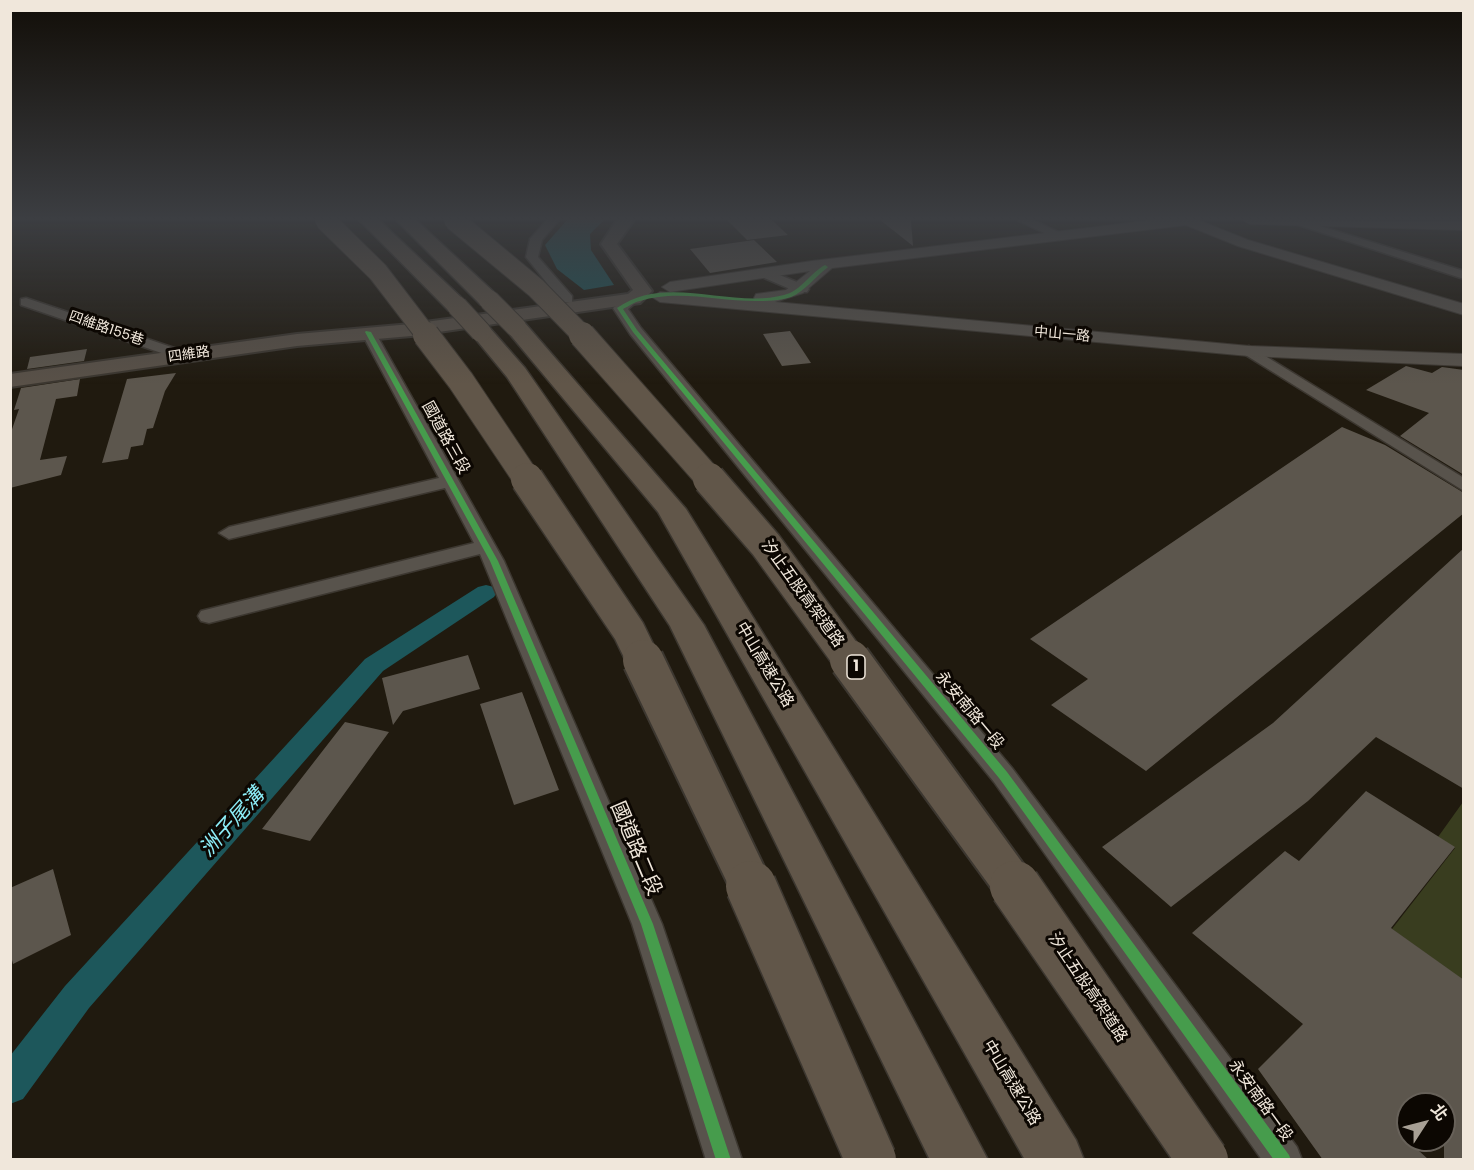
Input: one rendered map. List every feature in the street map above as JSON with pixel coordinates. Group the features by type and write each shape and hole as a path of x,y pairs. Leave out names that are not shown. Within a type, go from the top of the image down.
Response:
{"highway":[{"path":"380,275 461,381 629,631 731,840 871,1160"},
{"name":"中山高速公路","path":"435,275 486,316 516,373 687,625 960,1160"},
{"name":"中山高速公路","path":"451,275 486,316 671,509 1056,1160"},
{"name":"汐止五股高架道路","path":"520,275 602,355 766,544 1049,933 1203,1160"}],"main road":[{"path":"630,275 645,296"},
{"name":"四維路","path":"368,332 403,323 567,299 645,296"},
{"name":"四維路","path":"10,381 368,332 411,330 645,296"}],"street":[{"path":"547,275 567,299"},
{"path":"645,296 759,275"},
{"path":"770,275 802,289"},
{"path":"645,296 700,294 787,297 802,289 808,278 813,275"},
{"path":"1347,275 1464,310"},
{"name":"中山一路","path":"802,289 807,299 821,305 1233,344 1464,354"},
{"name":"中山一路","path":"645,296 1249,351 1464,360"},
{"name":"永安南路一段","path":"645,296 621,308 635,331 1003,775 1284,1160"},
{"name":"四維路155巷","path":"26,302 184,356"},
{"name":"國道路三段","path":"368,332 452,481 490,554"},
{"path":"1249,351 1464,486"},
{"path":"228,533 452,481"},
{"path":"209,616 490,554"},
{"name":"國道路二段","path":"490,554 647,924 724,1160"}],"green space":[{"path":"1463,802 1463,980 1392,929 1455,848 1438,837"}],"water":[{"path":"564,275 607,275 614,285 584,290"}],"building":[{"path":"790,331 811,363 782,366 763,334"},
{"path":"87,349 84,361 27,369 30,357"},
{"path":"1406,366 1432,373 1442,367 1464,370 1464,475 1400,436 1429,413 1366,390"},
{"path":"176,373 165,391 153,428 147,429 143,445 131,447 128,459 102,463 127,379"},
{"path":"80,379 77,396 56,399 40,460 67,456 61,475 10,488 10,435 19,409 14,410 21,388"},
{"path":"1342,427 1385,445 1464,493 1464,513 1146,771 1051,705 1088,679 1030,639"},
{"path":"1464,548 1464,789 1376,737 1308,801 1171,907 1102,847 1273,723"},
{"path":"468,655 480,689 403,711 393,725 382,678"},
{"path":"522,692 559,790 514,805 480,704"},
{"path":"345,722 389,732 310,841 262,829"},
{"path":"1366,791 1455,847 1391,928 1464,980 1464,1160 1444,1160 1444,1152 1456,1152 1456,1092 1396,1092 1396,1152 1420,1152 1429,1160 1323,1160 1258,1069 1303,1024 1192,933 1285,851 1299,861"},
{"path":"53,869 71,935 13,964 10,952 10,888"}],"waterway":[{"name":"洲子尾溝","path":"10,1086 77,997 374,665 486,592"}],"cycle path":[{"path":"816,275 796,292 785,297 746,299 679,294 657,295 637,299 620,308 635,331 1003,775 1284,1160"},
{"path":"368,332 494,561 647,924 724,1160"}]}
